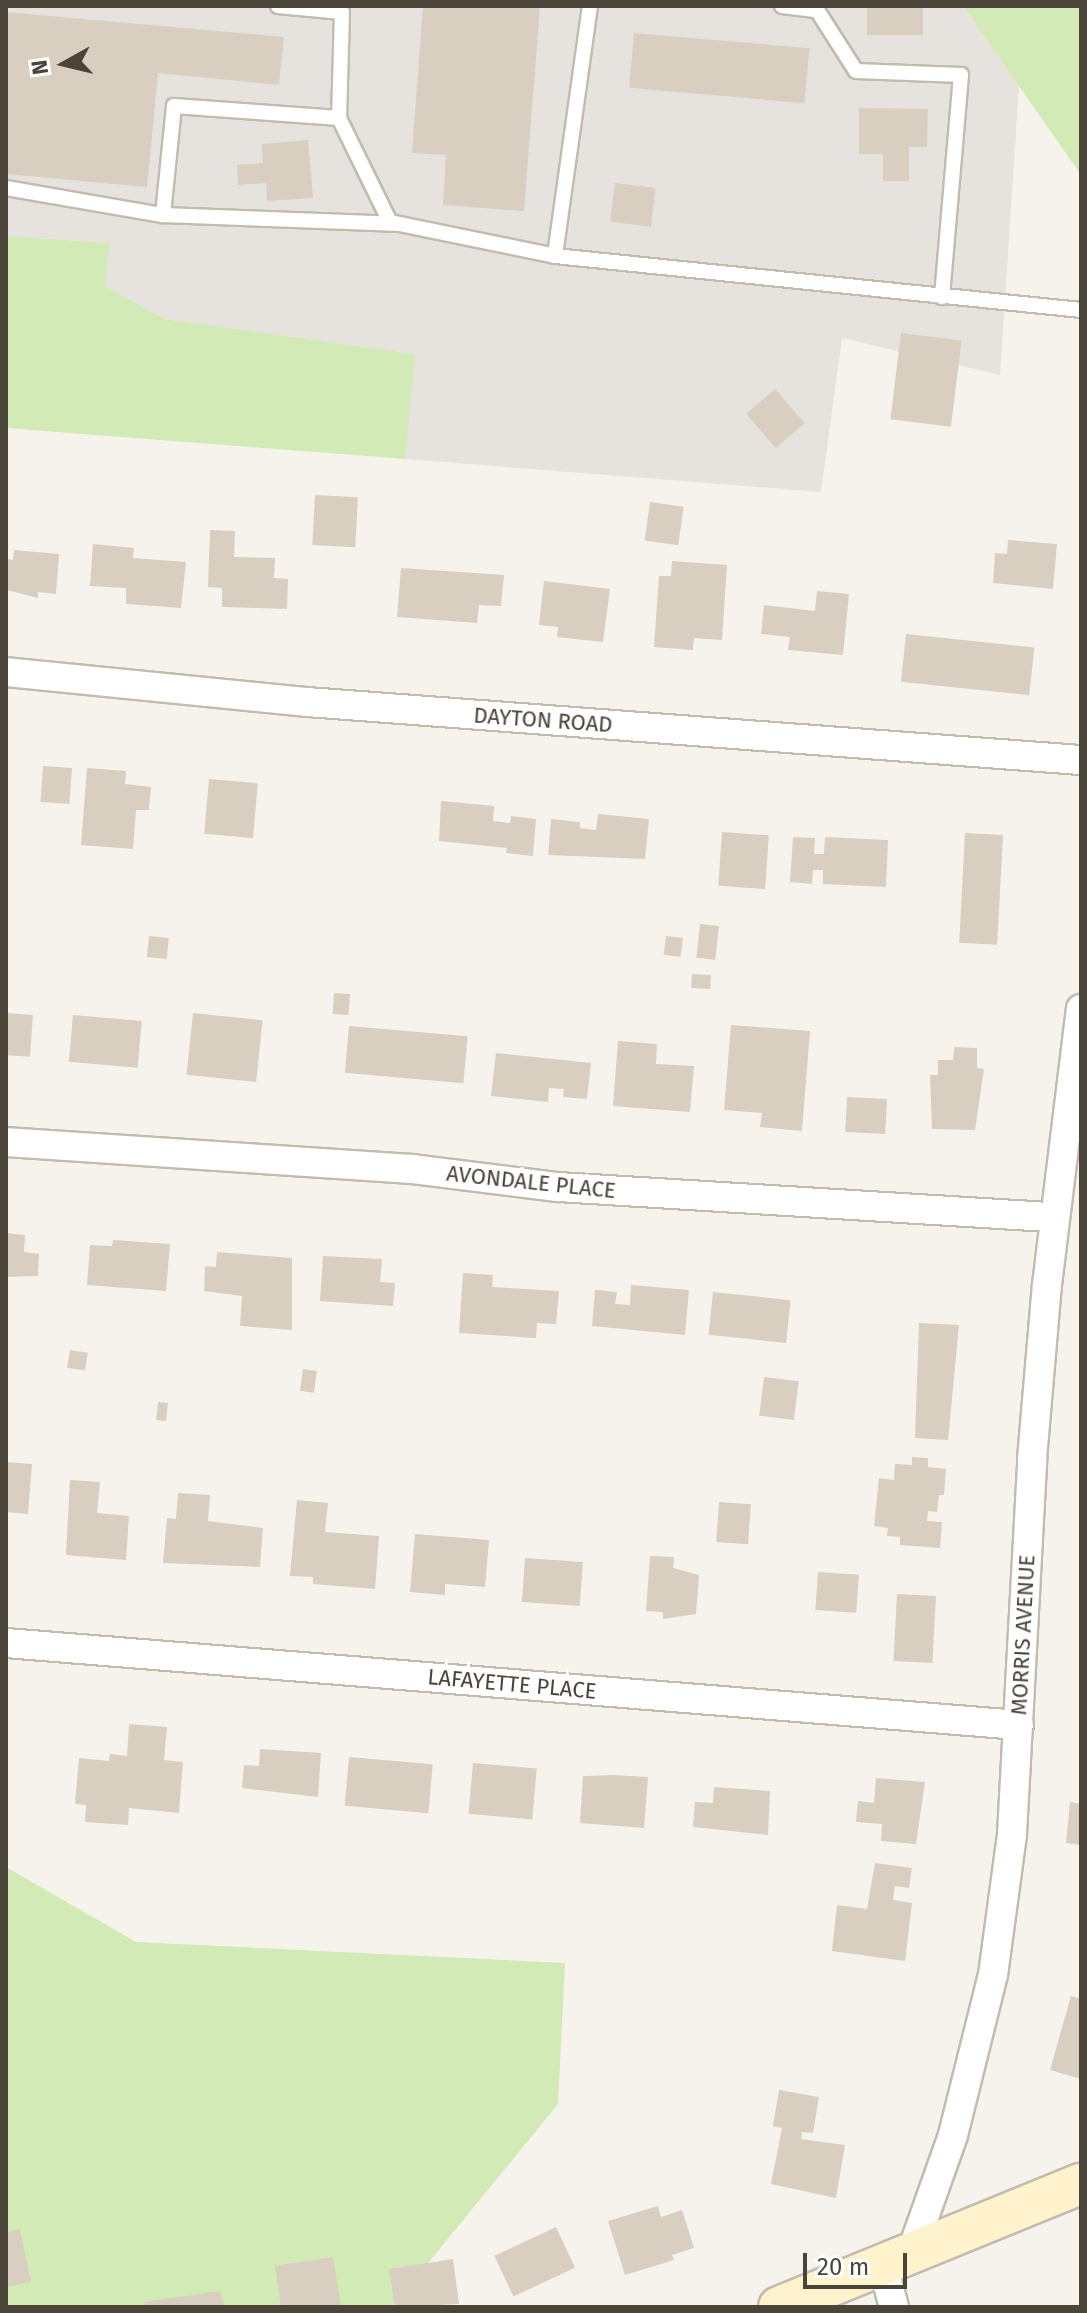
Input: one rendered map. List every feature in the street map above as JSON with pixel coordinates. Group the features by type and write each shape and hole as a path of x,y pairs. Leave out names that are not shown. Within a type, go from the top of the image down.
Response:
{"street":[{"name":"DAYTON ROAD","path":"6,672 307,702 1081,760"},
{"name":"MORRIS AVENUE","path":"897,2257 953,2135 993,1975 1019,1725 1032,1459 1055,1217 1078,1053 1081,1009"},
{"name":"AVONDALE PLACE","path":"6,1142 413,1169 558,1187 1055,1217"},
{"name":"LAFAYETTE PLACE","path":"6,1643 1019,1725"},
{"path":"779,2307 1081,2184"},
{"path":"894,2307 897,2257"}],"lane":[{"path":"278,6 342,12 339,118 390,222 555,256 1081,310"},
{"path":"555,256 590,6"},
{"path":"782,6 817,10 856,71 961,75 942,297"},
{"path":"163,215 174,106 339,118"},
{"path":"6,188 163,215 400,224"}],"shaded area":[{"path":"6,6 963,6 1019,86 1000,375 842,338 821,492 405,459 414,354 165,319 105,286 110,243 6,236"}],"green space":[{"path":"963,6 1081,6 1081,175 1019,86"},
{"path":"6,236 110,243 105,286 165,319 415,354 405,459 6,428"},
{"path":"6,1867 136,1942 565,1963 558,2104 392,2307 6,2307"}],"building":[{"path":"423,6 540,6 524,211 443,205 446,155 412,153"},
{"path":"867,6 923,6 923,35 867,35"},
{"path":"6,12 284,37 279,85 158,73 147,187 6,174"},
{"path":"634,33 809,48 805,103 629,88"},
{"path":"859,108 928,109 927,147 909,147 909,181 883,181 883,154 859,154"},
{"path":"308,140 313,198 267,201 266,183 238,185 237,165 263,163 262,144"},
{"path":"615,183 656,188 651,227 610,222"},
{"path":"901,333 962,340 951,427 890,419"},
{"path":"775,389 805,423 776,448 746,414"},
{"path":"315,495 358,497 355,547 312,545"},
{"path":"650,502 684,507 678,545 645,541"},
{"path":"210,530 235,531 234,557 275,558 274,578 288,579 287,609 222,607 222,588 208,587"},
{"path":"1008,540 1057,544 1053,589 993,583 995,553 1007,554"},
{"path":"93,544 134,548 133,558 186,562 181,608 126,604 126,588 90,586"},
{"path":"14,550 59,554 56,594 38,592 38,598 7,590 6,559 13,560"},
{"path":"672,561 727,565 722,640 694,638 693,650 654,647 659,576 671,576"},
{"path":"401,568 504,575 501,606 479,605 477,623 397,617"},
{"path":"544,581 610,589 603,642 557,637 558,627 539,625"},
{"path":"817,591 849,594 843,655 788,650 790,637 761,634 764,605 815,611"},
{"path":"906,634 1034,647 1029,695 901,682"},
{"path":"43,766 72,768 69,804 40,802"},
{"path":"87,768 126,771 125,784 151,787 149,810 136,810 133,849 81,845"},
{"path":"209,779 258,783 253,838 204,834"},
{"path":"441,801 494,806 493,821 510,823 511,816 536,819 533,856 506,853 507,848 439,841"},
{"path":"598,814 649,819 645,859 548,855 551,819 580,822 580,828 596,830"},
{"path":"722,832 769,835 765,889 718,886"},
{"path":"965,833 1003,835 997,945 959,943"},
{"path":"793,837 815,838 814,854 824,854 825,837 888,840 886,887 823,884 823,870 813,870 812,884 790,882"},
{"path":"700,924 719,926 715,960 696,958"},
{"path":"149,936 169,938 167,959 147,957"},
{"path":"666,936 683,938 681,957 664,955"},
{"path":"692,974 711,975 710,989 691,988"},
{"path":"334,993 350,994 348,1015 333,1014"},
{"path":"6,1013 33,1015 30,1057 6,1055"},
{"path":"193,1013 263,1020 256,1082 187,1075"},
{"path":"73,1015 142,1021 138,1068 69,1062"},
{"path":"731,1025 810,1031 802,1131 760,1127 762,1113 724,1110"},
{"path":"349,1026 468,1036 463,1083 345,1073"},
{"path":"618,1041 657,1044 656,1064 694,1066 690,1112 613,1106"},
{"path":"954,1047 977,1048 977,1068 984,1069 975,1130 932,1129 930,1075 938,1075 938,1060 953,1060"},
{"path":"496,1053 591,1063 587,1099 563,1097 564,1089 549,1088 548,1102 491,1096"},
{"path":"847,1097 887,1099 885,1134 845,1132"},
{"path":"6,1233 25,1235 24,1252 39,1254 38,1276 6,1277"},
{"path":"113,1240 170,1244 166,1291 87,1285 90,1245 112,1246"},
{"path":"217,1252 292,1258 292,1330 240,1326 242,1296 204,1291 205,1266 216,1267"},
{"path":"323,1256 382,1259 380,1282 395,1283 393,1306 320,1301"},
{"path":"463,1273 493,1275 492,1287 559,1291 556,1324 537,1323 536,1338 459,1333"},
{"path":"631,1285 689,1290 685,1335 592,1326 595,1290 617,1292 615,1304 630,1305"},
{"path":"713,1292 791,1300 786,1343 709,1335"},
{"path":"919,1323 959,1325 948,1440 915,1438"},
{"path":"70,1350 88,1353 85,1371 67,1368"},
{"path":"303,1369 317,1371 314,1393 300,1391"},
{"path":"764,1377 799,1381 794,1420 759,1416"},
{"path":"158,1402 168,1403 166,1421 156,1420"},
{"path":"912,1457 928,1458 928,1467 946,1469 944,1495 939,1495 937,1512 928,1511 927,1521 942,1522 940,1548 900,1545 900,1537 887,1536 888,1528 874,1526 879,1478 894,1480 895,1464 912,1465"},
{"path":"6,1462 32,1464 28,1514 6,1512"},
{"path":"70,1480 100,1482 97,1513 129,1516 126,1560 66,1555"},
{"path":"178,1493 210,1495 208,1521 263,1528 260,1567 163,1563 167,1518 176,1519"},
{"path":"297,1500 328,1503 325,1532 379,1536 375,1589 313,1584 313,1577 290,1576"},
{"path":"719,1502 751,1504 748,1544 716,1542"},
{"path":"415,1534 489,1540 485,1587 445,1584 445,1595 410,1592"},
{"path":"650,1556 674,1557 673,1568 699,1575 696,1614 663,1619 663,1612 646,1611"},
{"path":"525,1558 583,1562 580,1606 522,1602"},
{"path":"818,1572 859,1575 856,1613 815,1610"},
{"path":"897,1594 936,1596 932,1663 893,1661"},
{"path":"129,1724 167,1727 164,1760 183,1762 179,1813 129,1808 128,1825 85,1822 86,1805 75,1804 79,1758 109,1761 110,1754 127,1756"},
{"path":"260,1749 321,1753 318,1797 242,1788 244,1765 259,1766"},
{"path":"349,1757 433,1764 428,1813 345,1806"},
{"path":"473,1763 537,1769 532,1819 469,1814"},
{"path":"583,1776 648,1777 644,1828 580,1823"},
{"path":"876,1778 925,1782 916,1844 881,1841 882,1824 856,1822 858,1801 874,1803"},
{"path":"714,1787 770,1791 768,1835 693,1827 695,1802 713,1803"},
{"path":"1070,1802 1081,1804 1081,1845 1066,1843"},
{"path":"875,1863 912,1868 909,1888 895,1886 893,1900 912,1903 905,1961 832,1951 837,1905 867,1909"},
{"path":"1071,1996 1081,1999 1081,2079 1050,2070"},
{"path":"779,2090 819,2097 813,2133 802,2132 801,2139 845,2145 836,2198 771,2184 782,2128 773,2126"},
{"path":"658,2206 661,2217 682,2210 694,2248 672,2255 674,2260 625,2275 608,2221"},
{"path":"556,2227 575,2268 513,2297 494,2256"},
{"path":"20,2229 31,2282 6,2287 6,2232"},
{"path":"333,2257 341,2307 281,2307 275,2266"},
{"path":"453,2259 459,2304 395,2307 389,2269"},
{"path":"220,2291 225,2307 145,2307 144,2302"}]}
